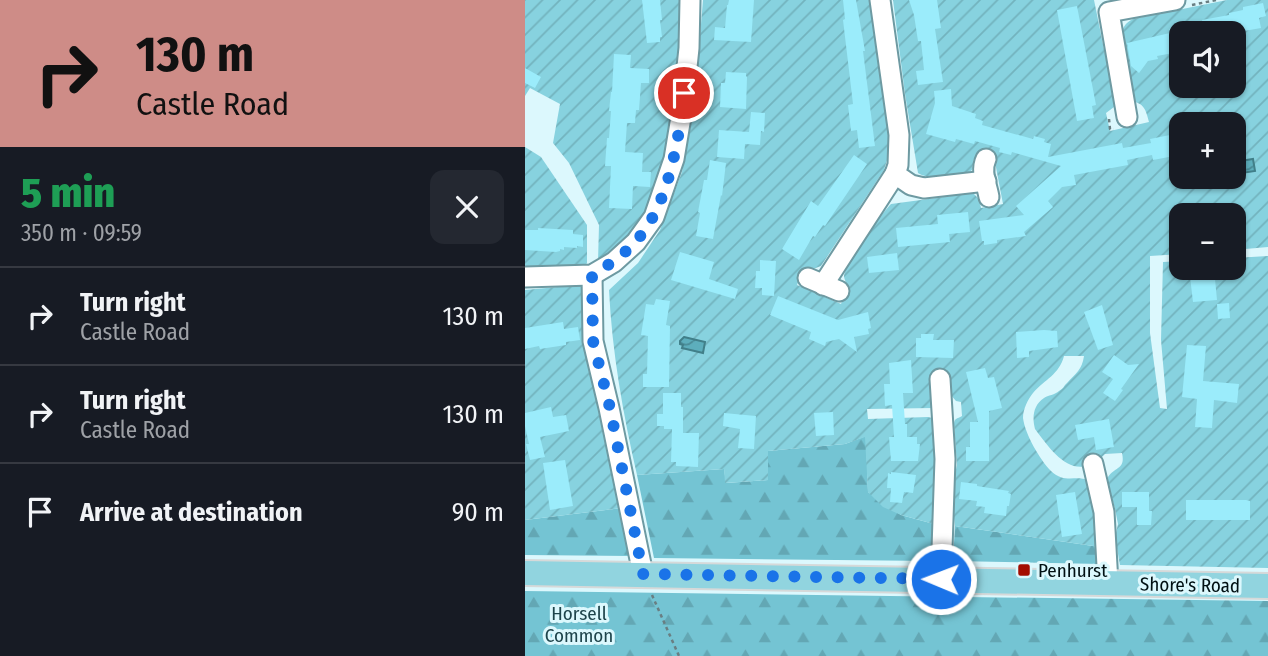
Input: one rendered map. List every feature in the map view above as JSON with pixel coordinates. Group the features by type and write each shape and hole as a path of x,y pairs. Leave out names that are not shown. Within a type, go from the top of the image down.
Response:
{"main road":[{"name":"Shore's Road","path":"525,573 1268,586"}],"street":[{"path":"525,277 592,275 614,262 636,242 654,216 674,159 678,138 689,48 690,0"},
{"path":"823,285 895,174 898,165 899,135 880,0"},
{"path":"1127,116 1108,6 1175,0"},
{"path":"895,174 911,185 923,188 988,189 982,166 986,159"},
{"path":"592,275 593,341 610,408 643,574"},
{"path":"940,379 945,459 941,579"},
{"path":"1093,464 1104,512 1108,584"}],"path":[{"path":"643,574 679,656"}],"green space":[{"path":"866,436 868,492 901,515 934,524 935,561 654,558 637,475 724,469 726,483 768,480 768,451 845,444"},
{"path":"622,508 631,556 525,555 525,520"},
{"path":"955,526 1100,547 1100,564 953,561"},
{"name":"Horsell Common","path":"525,591 1268,601 1268,656 525,656"}],"shaded area":[{"path":"525,0 683,0 679,89 665,173 633,239 598,262 599,225 569,163 553,143 560,104 530,88 525,96"},
{"path":"703,0 872,0 889,134 889,154 884,170 821,266 813,269 804,267 797,285 841,304 848,287 844,277 850,261 891,204 973,193 979,199 981,208 1003,204 994,157 974,159 972,170 961,175 937,177 918,173 893,0 1094,0 1114,98 1114,107 1106,113 1110,131 1149,122 1144,108 1131,101 1121,37 1128,22 1227,0 1268,0 1268,247 1246,249 1246,203 1169,203 1169,255 1150,256 1150,333 1160,408 1167,409 1161,340 1163,262 1169,262 1169,280 1246,280 1246,257 1268,256 1268,568 1120,565 1115,537 1118,524 1107,479 1121,466 1122,453 1105,454 1084,467 1074,466 1057,456 1034,425 1034,412 1038,404 1063,388 1080,368 1084,356 1064,356 1055,372 1031,395 1023,418 1034,446 1051,471 1062,478 1082,479 1091,483 1100,547 955,526 952,487 957,465 954,423 962,416 961,402 956,401 950,394 933,408 867,409 868,419 928,417 935,420 937,468 934,524 883,507 868,492 865,437 845,444 768,451 768,480 725,483 724,469 637,475 619,383 609,290 638,263 660,230 682,172 694,109"},
{"path":"525,147 541,157 587,225 585,266 525,270"},
{"path":"579,285 585,290 582,326 592,384 610,446 622,508 525,520 525,290"}],"water":[{"path":"1253,159 1255,171 1246,172 1246,160"},
{"path":"684,337 705,342 703,353 682,348 680,341"}],"building":[{"path":"642,0 660,0 660,42 647,43"},
{"path":"729,0 754,0 751,42 714,40 715,27 725,28"},
{"path":"843,0 856,0 865,51 875,146 859,148 857,130 851,131 848,105 853,104"},
{"path":"909,0 937,0 941,28 935,29 943,82 918,85 916,71 924,70 921,41 918,41"},
{"path":"1263,3 1266,16 1259,18 1261,28 1246,31 1246,21 1202,21 1229,15 1243,10 1243,7"},
{"path":"1077,6 1096,105 1092,106 1094,118 1077,121 1057,10"},
{"path":"1169,33 1169,54 1148,61 1139,73 1131,66 1127,43"},
{"path":"614,54 631,55 630,68 649,69 649,83 641,83 635,123 627,123 625,152 643,153 642,172 651,172 650,187 633,186 632,209 609,208 611,166 605,166"},
{"path":"525,68 541,77 535,88 525,83"},
{"path":"726,72 746,73 746,109 720,107 721,83 725,83"},
{"path":"951,89 952,106 976,114 975,118 983,121 982,125 1033,139 1034,136 1045,139 1044,142 1051,144 1048,157 1122,143 1123,148 1151,143 1150,139 1169,135 1169,157 1153,160 1152,155 1127,160 1128,165 1074,175 1076,185 1062,187 1048,201 1053,207 1024,232 1026,236 997,240 997,243 984,245 979,221 1024,215 1016,206 1061,166 1012,152 1011,155 999,152 1000,148 975,141 974,144 956,139 955,142 926,134 935,103 934,91"},
{"path":"751,112 765,113 760,145 745,144 744,159 717,157 719,130 749,132"},
{"path":"854,155 867,164 825,226 813,236 799,260 782,249 811,201 818,206"},
{"path":"710,160 726,163 713,239 696,236 698,212"},
{"path":"968,212 970,232 949,234 950,242 898,247 896,228 938,224 937,215"},
{"path":"525,230 573,230 573,234 583,235 583,247 564,247 564,250 556,252 525,250"},
{"path":"680,252 714,262 709,279 738,289 735,299 671,280"},
{"path":"897,253 899,270 869,273 867,257"},
{"path":"760,260 776,261 774,296 762,295 762,288 755,288"},
{"path":"1190,280 1215,280 1217,300 1193,302"},
{"path":"778,296 838,320 868,312 871,328 868,329 869,334 854,337 857,352 839,339 826,342 825,346 809,339 811,332 770,315"},
{"path":"656,299 670,301 666,325 670,326 669,387 643,387 643,374 647,374 648,336 641,335 646,304 654,305"},
{"path":"1229,303 1230,318 1218,319 1217,304"},
{"path":"1102,305 1113,345 1098,350 1084,312"},
{"path":"563,322 564,329 578,327 580,340 566,342 566,345 525,349 525,328"},
{"path":"1057,331 1058,347 1029,351 1029,357 1017,358 1016,332"},
{"path":"921,334 934,334 933,340 954,340 953,358 916,357 916,338 921,338"},
{"path":"1187,345 1206,346 1203,381 1239,384 1237,403 1214,400 1212,428 1195,427 1197,399 1182,397"},
{"path":"1114,355 1128,365 1139,364 1115,401 1103,393 1113,379 1102,372"},
{"path":"911,360 913,393 903,393 905,424 907,437 917,437 917,444 920,444 918,461 891,461 889,437 894,437 892,405 885,406 884,384 890,384 889,363"},
{"path":"985,368 988,378 994,377 1002,408 989,411 989,461 966,461 966,447 970,447 970,422 978,422 966,372"},
{"path":"663,393 681,393 683,433 699,433 698,467 676,466 676,462 671,462 672,429 657,426 657,414 663,414"},
{"path":"551,407 553,417 566,415 569,431 540,437 545,457 530,460 526,444 529,444 525,413"},
{"path":"833,412 834,435 816,436 814,413"},
{"path":"724,413 756,416 754,449 738,448 740,429 723,426"},
{"path":"1109,419 1114,447 1096,450 1094,437 1078,440 1075,425"},
{"path":"565,460 573,506 550,510 543,463"},
{"path":"888,473 916,475 913,493 904,492 902,503 890,502 891,488 887,488"},
{"path":"961,482 1009,491 1011,494 1006,516 984,513 985,507 976,506 977,501 959,499"},
{"path":"1075,492 1082,534 1062,537 1056,495"},
{"path":"1122,492 1149,492 1151,525 1137,525 1137,507 1122,507"},
{"path":"1186,500 1250,501 1250,520 1186,520"}],"place":[{"name":"Penhurst","path":"1024,570"}],"route":[{"path":"684,93 674,159 654,216 636,242 614,262 592,275 593,341 610,408 643,574 941,579"}]}
